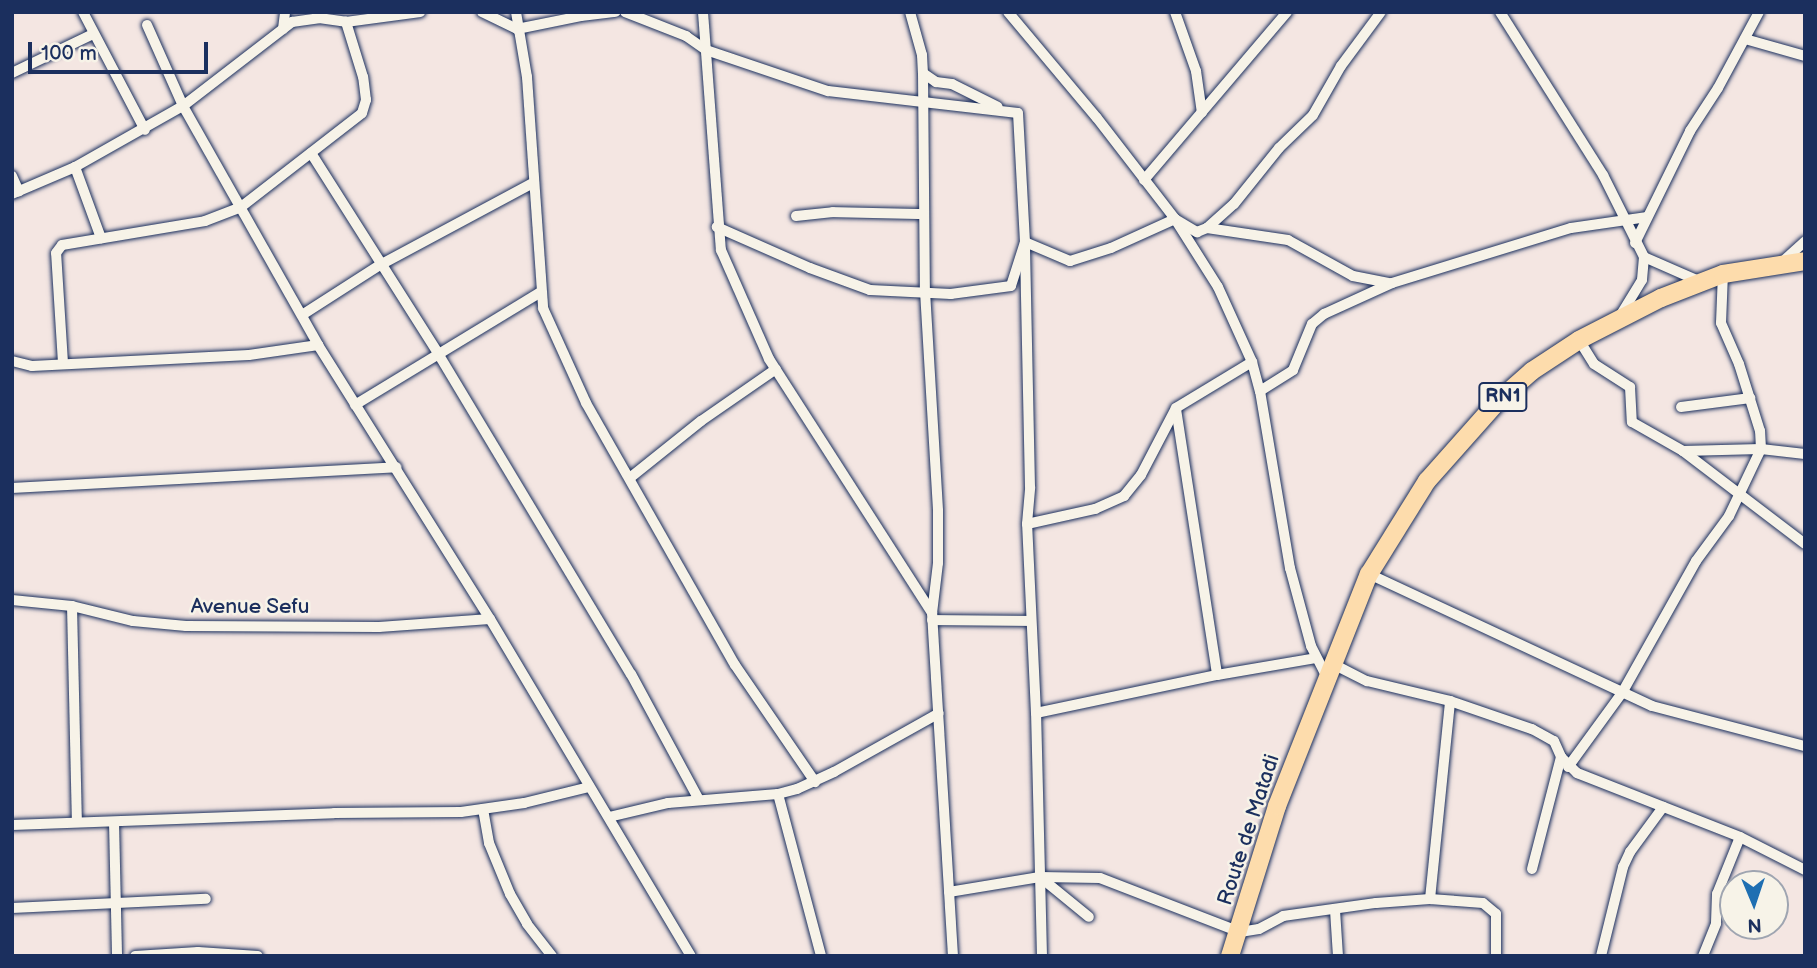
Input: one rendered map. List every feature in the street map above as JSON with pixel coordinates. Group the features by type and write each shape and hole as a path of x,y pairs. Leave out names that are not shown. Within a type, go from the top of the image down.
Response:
{"highway":[{"name":"RN1","path":"1332,673 1369,574 1427,481 1506,393 1579,340 1618,318 1723,274 1805,261"},
{"name":"Route de Matadi","path":"1230,956 1240,932 1276,806 1332,673"}],"street":[{"path":"83,12 145,130"},
{"path":"283,29 285,12"},
{"path":"12,176 15,193 75,167 145,130 183,106 283,29 303,18 346,22 420,12"},
{"path":"482,12 517,29 616,12"},
{"path":"516,12 527,77 543,308 563,358 586,403 631,477 735,665 815,782"},
{"path":"625,12 686,36 706,50 828,91 1018,113 1025,242 1030,487 1027,524 1036,713 1042,956"},
{"path":"703,12 717,227 721,250 776,369 932,617"},
{"path":"910,12 922,55 923,73 925,291 938,511 938,564 932,617 953,956"},
{"path":"1008,12 1175,219 1218,287 1252,362 1260,391 1290,568 1316,658 1332,673 1450,701 1532,729 1554,741 1561,757 1577,773 1740,837 1805,870"},
{"path":"1175,12 1196,71 1202,113"},
{"path":"1144,180 1287,12"},
{"path":"1175,219 1196,232 1207,228 1234,204 1279,148 1313,115 1341,66 1381,12"},
{"path":"1500,12 1603,175 1644,257 1701,282"},
{"path":"1635,243 1690,131 1759,12"},
{"path":"63,363 55,253 62,245 205,221 241,207 362,113 365,107 363,77 346,22"},
{"path":"147,25 183,106 318,345 490,620 691,956"},
{"path":"12,73 93,33"},
{"path":"1745,39 1805,56"},
{"path":"923,73 936,82 952,84 1006,111"},
{"path":"311,153 439,355 631,674 699,800"},
{"path":"75,167 101,238"},
{"path":"302,315 380,265 533,183"},
{"path":"796,216 833,212 924,214"},
{"path":"1260,391 1293,370 1312,324 1324,314 1392,283 1571,228 1647,217"},
{"path":"1025,242 1070,261 1111,248 1175,219"},
{"path":"717,227 810,268 870,290 925,291 951,295 1011,286 1025,242"},
{"path":"1207,228 1288,240 1353,276 1392,283"},
{"path":"721,250 742,236"},
{"path":"1782,263 1805,241"},
{"path":"1618,318 1642,279 1644,257"},
{"path":"1568,766 1622,693 1676,592 1729,516 1761,449 1760,431 1739,364 1721,323 1723,274"},
{"path":"355,405 541,292"},
{"path":"1579,340 1594,365 1630,387 1632,422 1683,451 1805,544"},
{"path":"12,361 32,366 249,355 318,345"},
{"path":"1027,524 1095,509 1124,496 1141,475 1176,408 1252,362"},
{"path":"631,477 701,421 776,369"},
{"path":"1681,407 1749,398"},
{"path":"1176,408 1217,675"},
{"path":"1683,451 1761,449 1805,454"},
{"path":"12,488 396,467"},
{"path":"1369,574 1652,706 1805,746"},
{"name":"Avenue Sefu","path":"12,600 72,607 133,621 186,626 379,628 490,620"},
{"path":"72,607 77,822"},
{"path":"932,617 1031,621"},
{"path":"1036,713 1217,675 1316,658"},
{"path":"1430,900 1450,701"},
{"path":"609,817 668,803 778,794 815,782 939,713"},
{"path":"1532,869 1561,757"},
{"path":"12,825 483,809 524,803 589,787"},
{"path":"778,794 821,956"},
{"path":"1601,956 1623,867 1630,852 1663,807"},
{"path":"483,809 489,843 510,894 527,924 552,956"},
{"path":"114,822 117,956"},
{"path":"1703,956 1716,923 1717,894 1740,837"},
{"path":"949,892 1040,877 1114,881 1240,932 1259,929 1275,918 1335,910 1430,900 1483,903 1493,909 1497,918 1496,956"},
{"path":"1040,877 1089,917"},
{"path":"12,908 206,899"},
{"path":"1335,910 1338,956"},
{"path":"135,956 198,952 258,956"}]}
